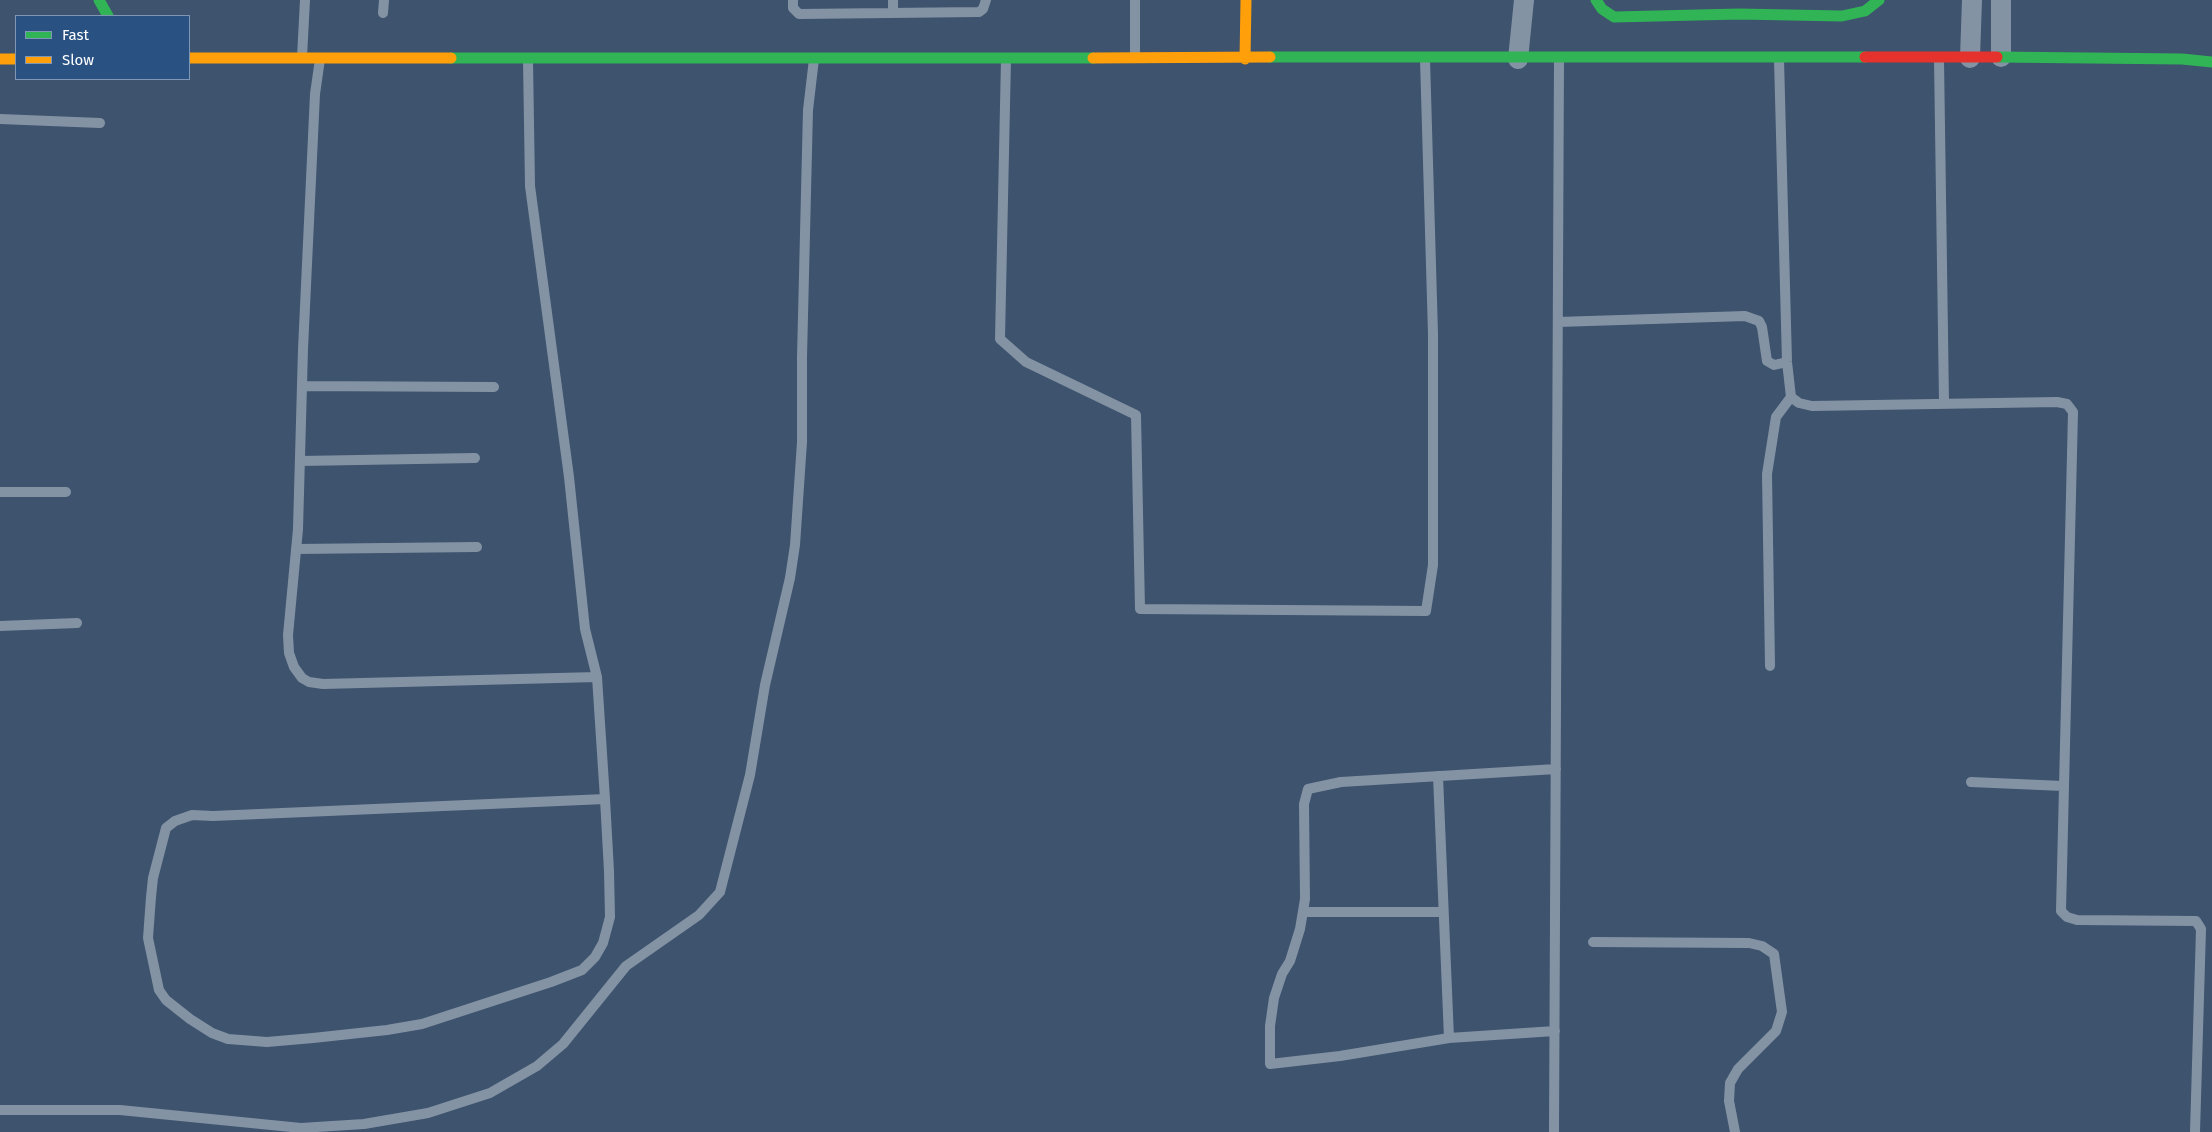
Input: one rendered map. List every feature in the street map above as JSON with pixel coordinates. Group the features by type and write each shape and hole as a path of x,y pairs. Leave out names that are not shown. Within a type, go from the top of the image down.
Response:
{"main road":[{"path":"99,0 107,15"},
{"path":"1245,59 1246,0"},
{"path":"1596,0 1602,8 1614,17 1654,17 1739,14 1842,16 1865,11 1879,0"},
{"path":"190,58 1559,59 2001,57 2212,62"},
{"path":"0,58 15,58"}],"street":[{"path":"1518,59 1524,0"},
{"path":"1970,58 1972,0"},
{"path":"2001,0 2001,57"}],"lane":[{"path":"302,58 305,0"},
{"path":"383,14 384,0"},
{"path":"793,0 793,8 799,14 979,12 983,9 986,0"},
{"path":"893,0 893,13"},
{"path":"1135,0 1135,59"},
{"path":"320,58 316,94 296,549 288,635 289,653 294,667 302,678 309,682 323,684 597,677"},
{"path":"1779,58 1787,362 1792,396 1799,403 1812,406 1944,402 2057,402 2067,404 2073,412 2061,911 2067,917 2077,920 2196,921 2201,929 2195,1132"},
{"path":"1940,58 1944,402"},
{"path":"528,59 530,186 568,477 585,629 597,677 604,799 610,917 603,943 596,957 582,970 422,1024 387,1030 267,1042 228,1039 212,1034 166,1000 159,990 148,938 153,878 166,828 175,821 192,815 213,816 604,799"},
{"path":"0,1110 120,1110 301,1128 364,1124 428,1113 490,1093 536,1066 563,1044 626,966 699,915 720,892 750,775 765,685 790,578 795,545 802,442 802,329 808,110 814,59"},
{"path":"1006,59 1000,339 1026,362 1136,415 1140,608 1426,611 1432,565 1433,334 1425,59"},
{"path":"1554,1132 1559,59"},
{"path":"0,119 100,123"},
{"path":"1558,322 1745,316 1759,321 1762,327 1767,361 1774,365 1787,362"},
{"path":"302,386 494,387"},
{"path":"1770,666 1768,474 1776,417 1792,396"},
{"path":"300,461 475,458"},
{"path":"0,492 66,492"},
{"path":"296,549 477,547"},
{"path":"0,626 77,623"},
{"path":"1555,1031 1449,1038 1340,1056 1270,1064 1270,1026 1274,998 1282,974 1290,960 1305,899 1304,804 1308,789 1341,782 1556,769"},
{"path":"1438,776 1449,1038"},
{"path":"1971,782 2063,786"},
{"path":"1303,912 1444,912"},
{"path":"1593,942 1749,943 1762,946 1774,954 1782,1012 1776,1031 1738,1069 1730,1083 1729,1101 1735,1132"}],"traffic: fast":[{"path":"99,0 107,15"},
{"path":"1596,0 1602,9 1614,17 1739,14 1842,16 1865,11 1879,0"},
{"path":"1270,57 1865,57"},
{"path":"1997,57 2182,59 2212,62"},
{"path":"451,58 1093,58"}],"traffic: slow":[{"path":"1245,59 1246,0"},
{"path":"1093,58 1270,57"},
{"path":"190,58 451,58"},
{"path":"0,59 15,59"}],"traffic: jam":[{"path":"1865,57 1997,57"}]}
